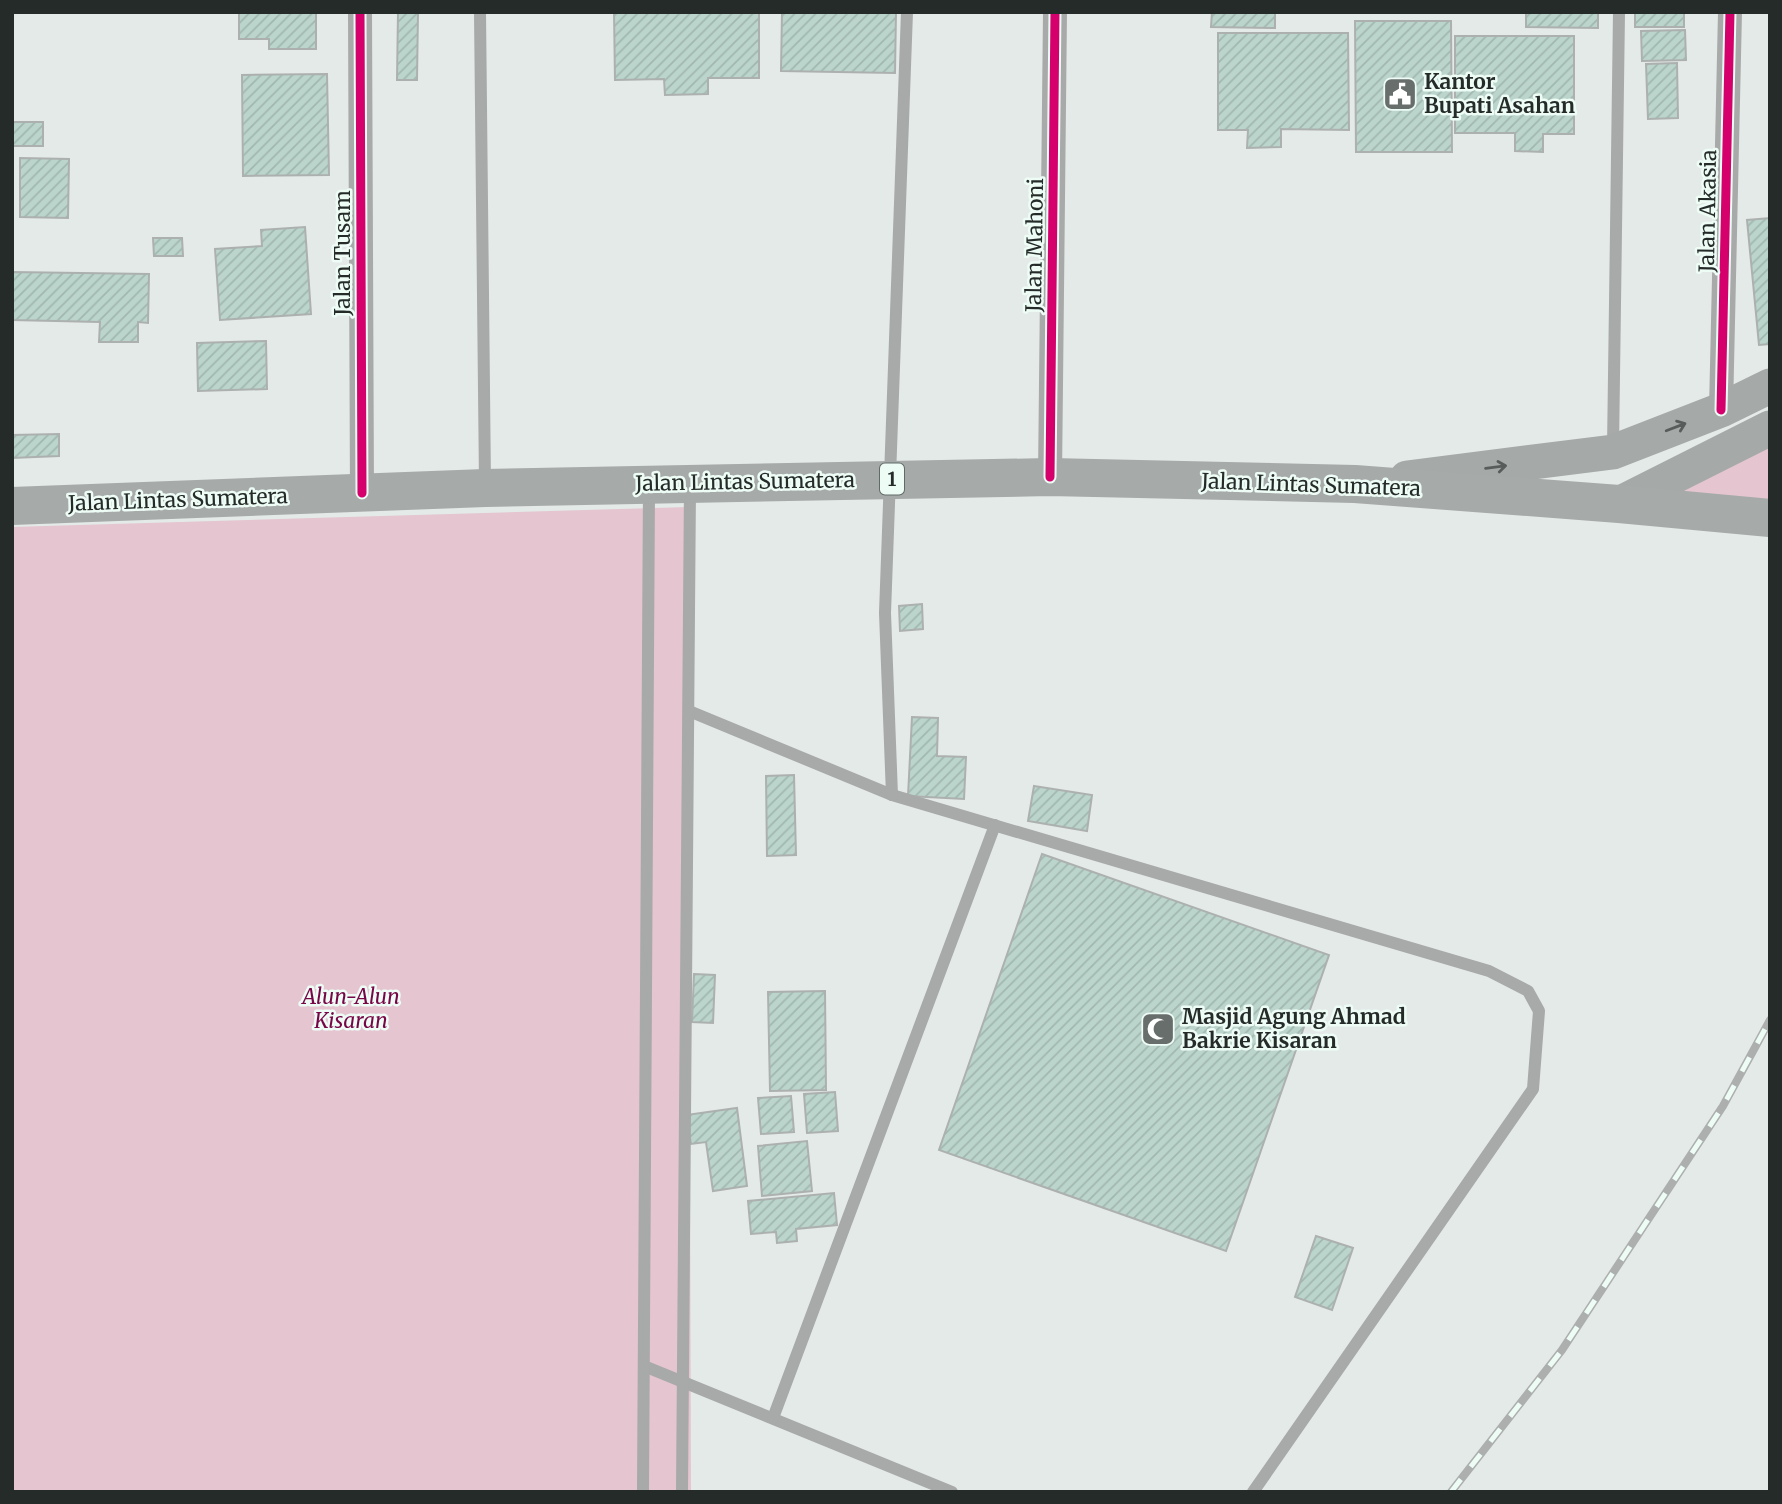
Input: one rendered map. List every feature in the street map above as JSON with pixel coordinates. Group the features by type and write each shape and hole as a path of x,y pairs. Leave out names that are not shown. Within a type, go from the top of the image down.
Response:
{"highway":[{"name":"Jalan Lintas Sumatera","path":"12,506 690,482 1050,477 1355,484 1619,503 1770,518"}],"main road":[{"path":"1355,484 1613,452 1721,410 1770,386"},
{"path":"1619,503 1770,428"}],"street":[{"name":"Jalan Tusam","path":"360,12 362,493"},
{"name":"Jalan Mahoni","path":"1050,477 1055,12"},
{"name":"Jalan Akasia","path":"1721,410 1730,12"}],"lane":[{"path":"480,12 485,488"},
{"path":"892,795 885,613 907,12"},
{"path":"1613,452 1619,12"},
{"path":"682,1492 690,482"},
{"path":"643,1492 649,484"},
{"path":"689,711 892,795 1489,971 1528,991 1539,1011 1533,1089 1253,1492"},
{"path":"773,1418 995,825"},
{"path":"644,1366 953,1492"}],"green space":[{"path":"1770,428 1770,518 1619,504"},
{"name":"Alun-Alun Kisaran","path":"688,507 691,1492 12,1492 12,527"}],"building":[{"path":"239,12 316,12 316,49 269,49 269,39 239,39"},
{"path":"398,12 418,12 417,80 397,80"},
{"path":"614,12 759,12 759,78 708,78 708,94 665,95 664,79 615,80"},
{"path":"782,12 896,12 895,73 781,71"},
{"path":"1212,12 1275,12 1275,28 1211,27"},
{"path":"1526,12 1598,12 1598,28 1526,27"},
{"path":"1635,12 1684,12 1684,27 1635,27"},
{"path":"1355,21 1451,21 1452,152 1356,152"},
{"path":"1685,30 1686,60 1642,61 1641,31"},
{"path":"1218,33 1348,33 1349,130 1281,129 1281,147 1247,148 1248,130 1218,130"},
{"path":"1455,36 1574,36 1574,134 1543,134 1543,152 1515,151 1515,133 1455,133"},
{"path":"1677,63 1678,118 1648,119 1646,64"},
{"path":"327,74 329,175 243,176 242,75"},
{"path":"12,122 43,122 43,146 12,146"},
{"path":"20,158 69,159 68,218 20,217"},
{"path":"1770,218 1770,344 1759,345 1747,220"},
{"path":"305,227 311,314 220,320 215,249 262,246 261,230"},
{"path":"153,238 182,238 183,256 154,256"},
{"path":"12,272 149,274 148,323 138,322 138,342 99,342 100,322 12,320"},
{"path":"266,341 267,389 198,391 197,343"},
{"path":"59,434 59,456 12,458 12,435"},
{"path":"922,604 923,629 900,631 899,606"},
{"path":"912,717 938,718 937,756 966,757 964,799 908,796"},
{"path":"794,775 796,855 767,856 766,776"},
{"path":"1034,786 1092,795 1087,831 1028,821"},
{"path":"1042,854 1329,955 1226,1251 939,1150"},
{"path":"694,974 715,975 713,1023 692,1022"},
{"path":"825,991 826,1090 770,1091 768,992"},
{"path":"835,1092 838,1131 807,1133 804,1094"},
{"path":"791,1096 794,1132 761,1134 758,1098"},
{"path":"737,1108 747,1186 713,1191 706,1142 691,1144 686,1115"},
{"path":"807,1141 812,1191 762,1196 758,1146"},
{"path":"834,1193 837,1225 796,1229 797,1241 777,1243 776,1232 751,1234 748,1201"},
{"path":"1316,1236 1353,1248 1332,1310 1295,1297"}],"railway":[{"path":"1451,1492 1562,1350 1723,1106 1770,1020"}],"cycle path":[{"path":"360,12 362,493"},
{"path":"1050,477 1055,12"},
{"path":"1721,410 1730,12"}],"place":[{"name":"Kantor Bupati Asahan","path":"1400,94"},
{"name":"Masjid Agung Ahmad Bakrie Kisaran","path":"1158,1029"}]}
